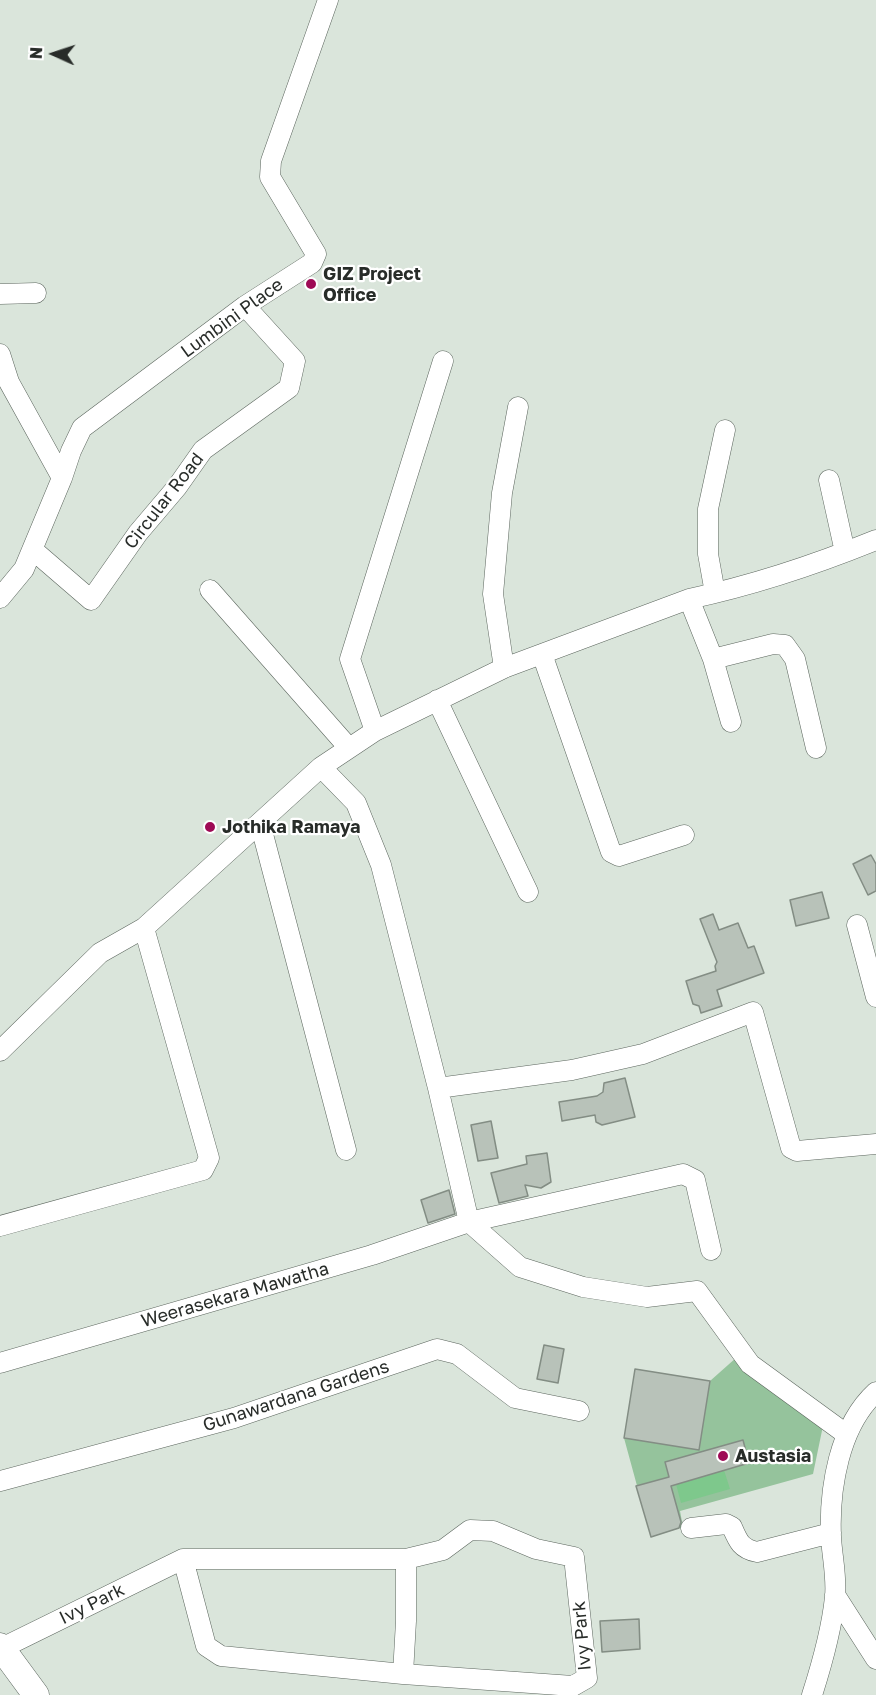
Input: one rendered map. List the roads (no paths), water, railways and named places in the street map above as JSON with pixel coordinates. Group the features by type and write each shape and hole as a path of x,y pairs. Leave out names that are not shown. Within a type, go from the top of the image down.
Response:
{"main road":[{"path":"1,1647 29,1693"}],"street":[{"name":"Lumbini Place","path":"0,598 24,569 82,428 245,306 312,263 316,254 270,177 272,161 328,0"},
{"path":"0,294 36,293"},
{"name":"Circular Road","path":"33,550 91,600 138,533 177,487 203,450 289,388 295,361 245,306"},
{"path":"0,354 9,382 62,478"},
{"path":"375,731 350,659 443,362"},
{"path":"504,668 494,594 502,493 518,407"},
{"path":"715,593 708,554 708,509 725,430"},
{"path":"829,480 845,552"},
{"path":"0,1052 100,953 144,928 321,767 375,731 504,668 688,599 715,593 876,540"},
{"path":"210,590 349,748"},
{"path":"688,599 713,659 731,722"},
{"path":"713,659 773,644 785,645 795,659 816,748"},
{"path":"542,654 611,852 619,856 684,835"},
{"path":"437,700 528,892"},
{"path":"321,767 356,803 381,866 438,1088 469,1222 520,1267 583,1287 647,1297 697,1291 750,1364 846,1434"},
{"path":"260,823 346,1150"},
{"path":"857,925 876,997"},
{"path":"0,1226 203,1170 209,1158 144,928"},
{"path":"438,1088 572,1070 643,1054 753,1012 791,1148 797,1151 876,1144"},
{"name":"Weerasekara Mawatha","path":"0,1363 372,1256 469,1222 683,1174 695,1180 711,1250"},
{"name":"Gunawardana Gardens","path":"0,1482 234,1418 437,1349 457,1354 515,1398 579,1411"},
{"path":"812,1695 819,1674 836,1595 831,1533 834,1482 846,1434 867,1400 876,1392"},
{"path":"691,1528 726,1524 732,1527 739,1544 748,1551 757,1552 831,1533"},
{"name":"Ivy Park","path":"1,1647 183,1559 406,1559 443,1550 470,1530 493,1531 536,1548 574,1557 587,1678 573,1686 403,1674 221,1656 206,1646 183,1559"},
{"path":"403,1674 406,1559"},
{"path":"836,1595 876,1659"}],"place":[{"name":"GIZ Project Office","path":"311,284"},
{"name":"Jothika Ramaya","path":"210,827"},
{"name":"Austasia","path":"723,1456"}]}
